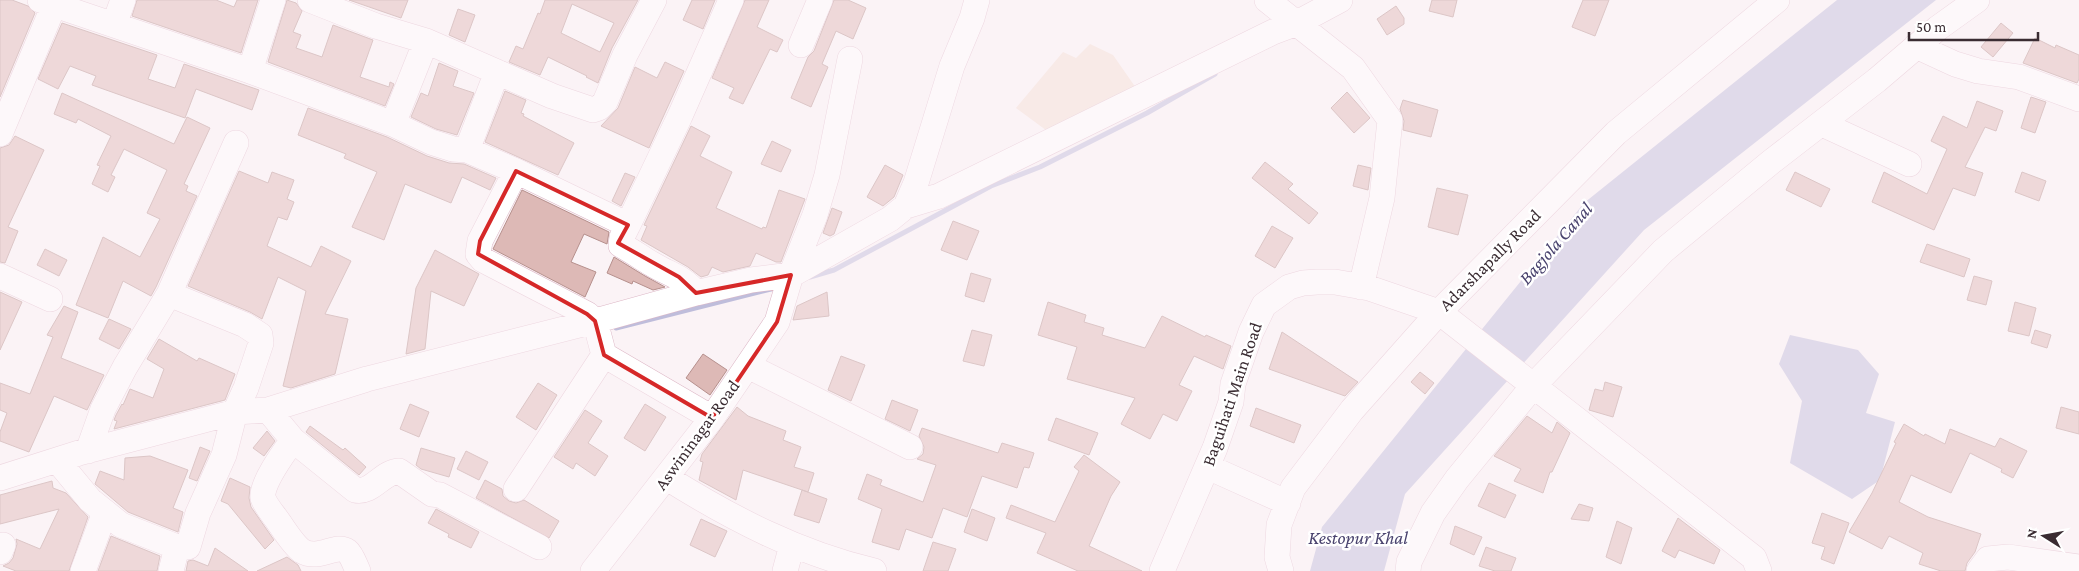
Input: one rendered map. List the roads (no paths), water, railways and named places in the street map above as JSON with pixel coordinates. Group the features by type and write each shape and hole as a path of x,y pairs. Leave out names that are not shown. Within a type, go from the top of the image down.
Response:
{"street":[{"path":"114,25 123,0"},
{"path":"250,71 273,0"},
{"path":"310,0 376,26 426,41 559,99 593,110 599,108 605,102 654,0"},
{"path":"696,293 679,276 654,265 622,245 622,237 680,116 731,0"},
{"path":"802,45 820,0"},
{"path":"0,478 88,451 234,415 268,410 367,379 599,335 696,293 751,280 789,282 901,212 906,206 916,183 952,66 972,18 977,0"},
{"path":"1267,0 1353,68 1390,120 1382,198 1361,287"},
{"path":"906,206 939,196 1273,32 1301,26 1340,0"},
{"name":"Adarshapally Road","path":"1281,571 1277,557 1279,525 1293,488 1352,410 1439,312 1616,132 1776,0"},
{"path":"1408,571 1410,562 1433,513 1457,479 1534,385 1663,251 1770,162 1822,124 1938,28 1977,0"},
{"path":"0,134 47,2 250,71 393,124 431,142 453,149 467,150 628,224"},
{"path":"393,124 426,41"},
{"path":"1916,46 1970,69 2019,77 2079,99"},
{"name":"Aswininagar Road","path":"593,571 712,418 777,322 789,282 827,175 850,59"},
{"path":"467,150 497,72"},
{"path":"1822,124 1909,164"},
{"path":"88,451 103,409 125,367 169,294 236,143"},
{"path":"516,171 480,241 478,254 483,260 526,284 587,314 599,335 712,418"},
{"path":"0,276 50,299"},
{"name":"Baguihati Main Road","path":"1162,571 1208,467 1231,402 1233,384 1264,304 1289,287 1303,283 1335,282 1361,287 1439,312 1754,558 1759,571"},
{"path":"57,460 90,500 121,525 174,559 188,547 198,513 224,455 234,415 246,388 261,343 260,335 245,325 169,294"},
{"path":"516,489 599,335"},
{"path":"748,366 910,447"},
{"path":"268,410 292,440 355,490 365,491 393,471 398,471 432,494 440,495 539,547"},
{"path":"292,440 266,484 263,496 282,527 302,551 318,555 336,549 345,550 358,571"},
{"path":"1208,467 1288,503"},
{"path":"667,478 718,510 792,544 844,564 874,571"},
{"path":"83,571 105,512"},
{"path":"785,571 792,544"},
{"path":"1978,571 1988,559 2008,557 2079,567"}],"water":[{"name":"Kestopur Khal","path":"1837,0 1936,0 1644,230 1405,494 1384,571 1310,571 1322,527 1584,203"},
{"path":"1790,335 1858,350 1879,374 1866,413 1895,422 1880,480 1852,499 1790,463 1802,401 1779,364"}],"waterway":[{"path":"810,277 834,270 991,186 1040,167 1147,113 1215,74"},
{"path":"616,328 775,288"}],"water label":[{"name":"Bagjola Canal","path":"1555,243"}]}
